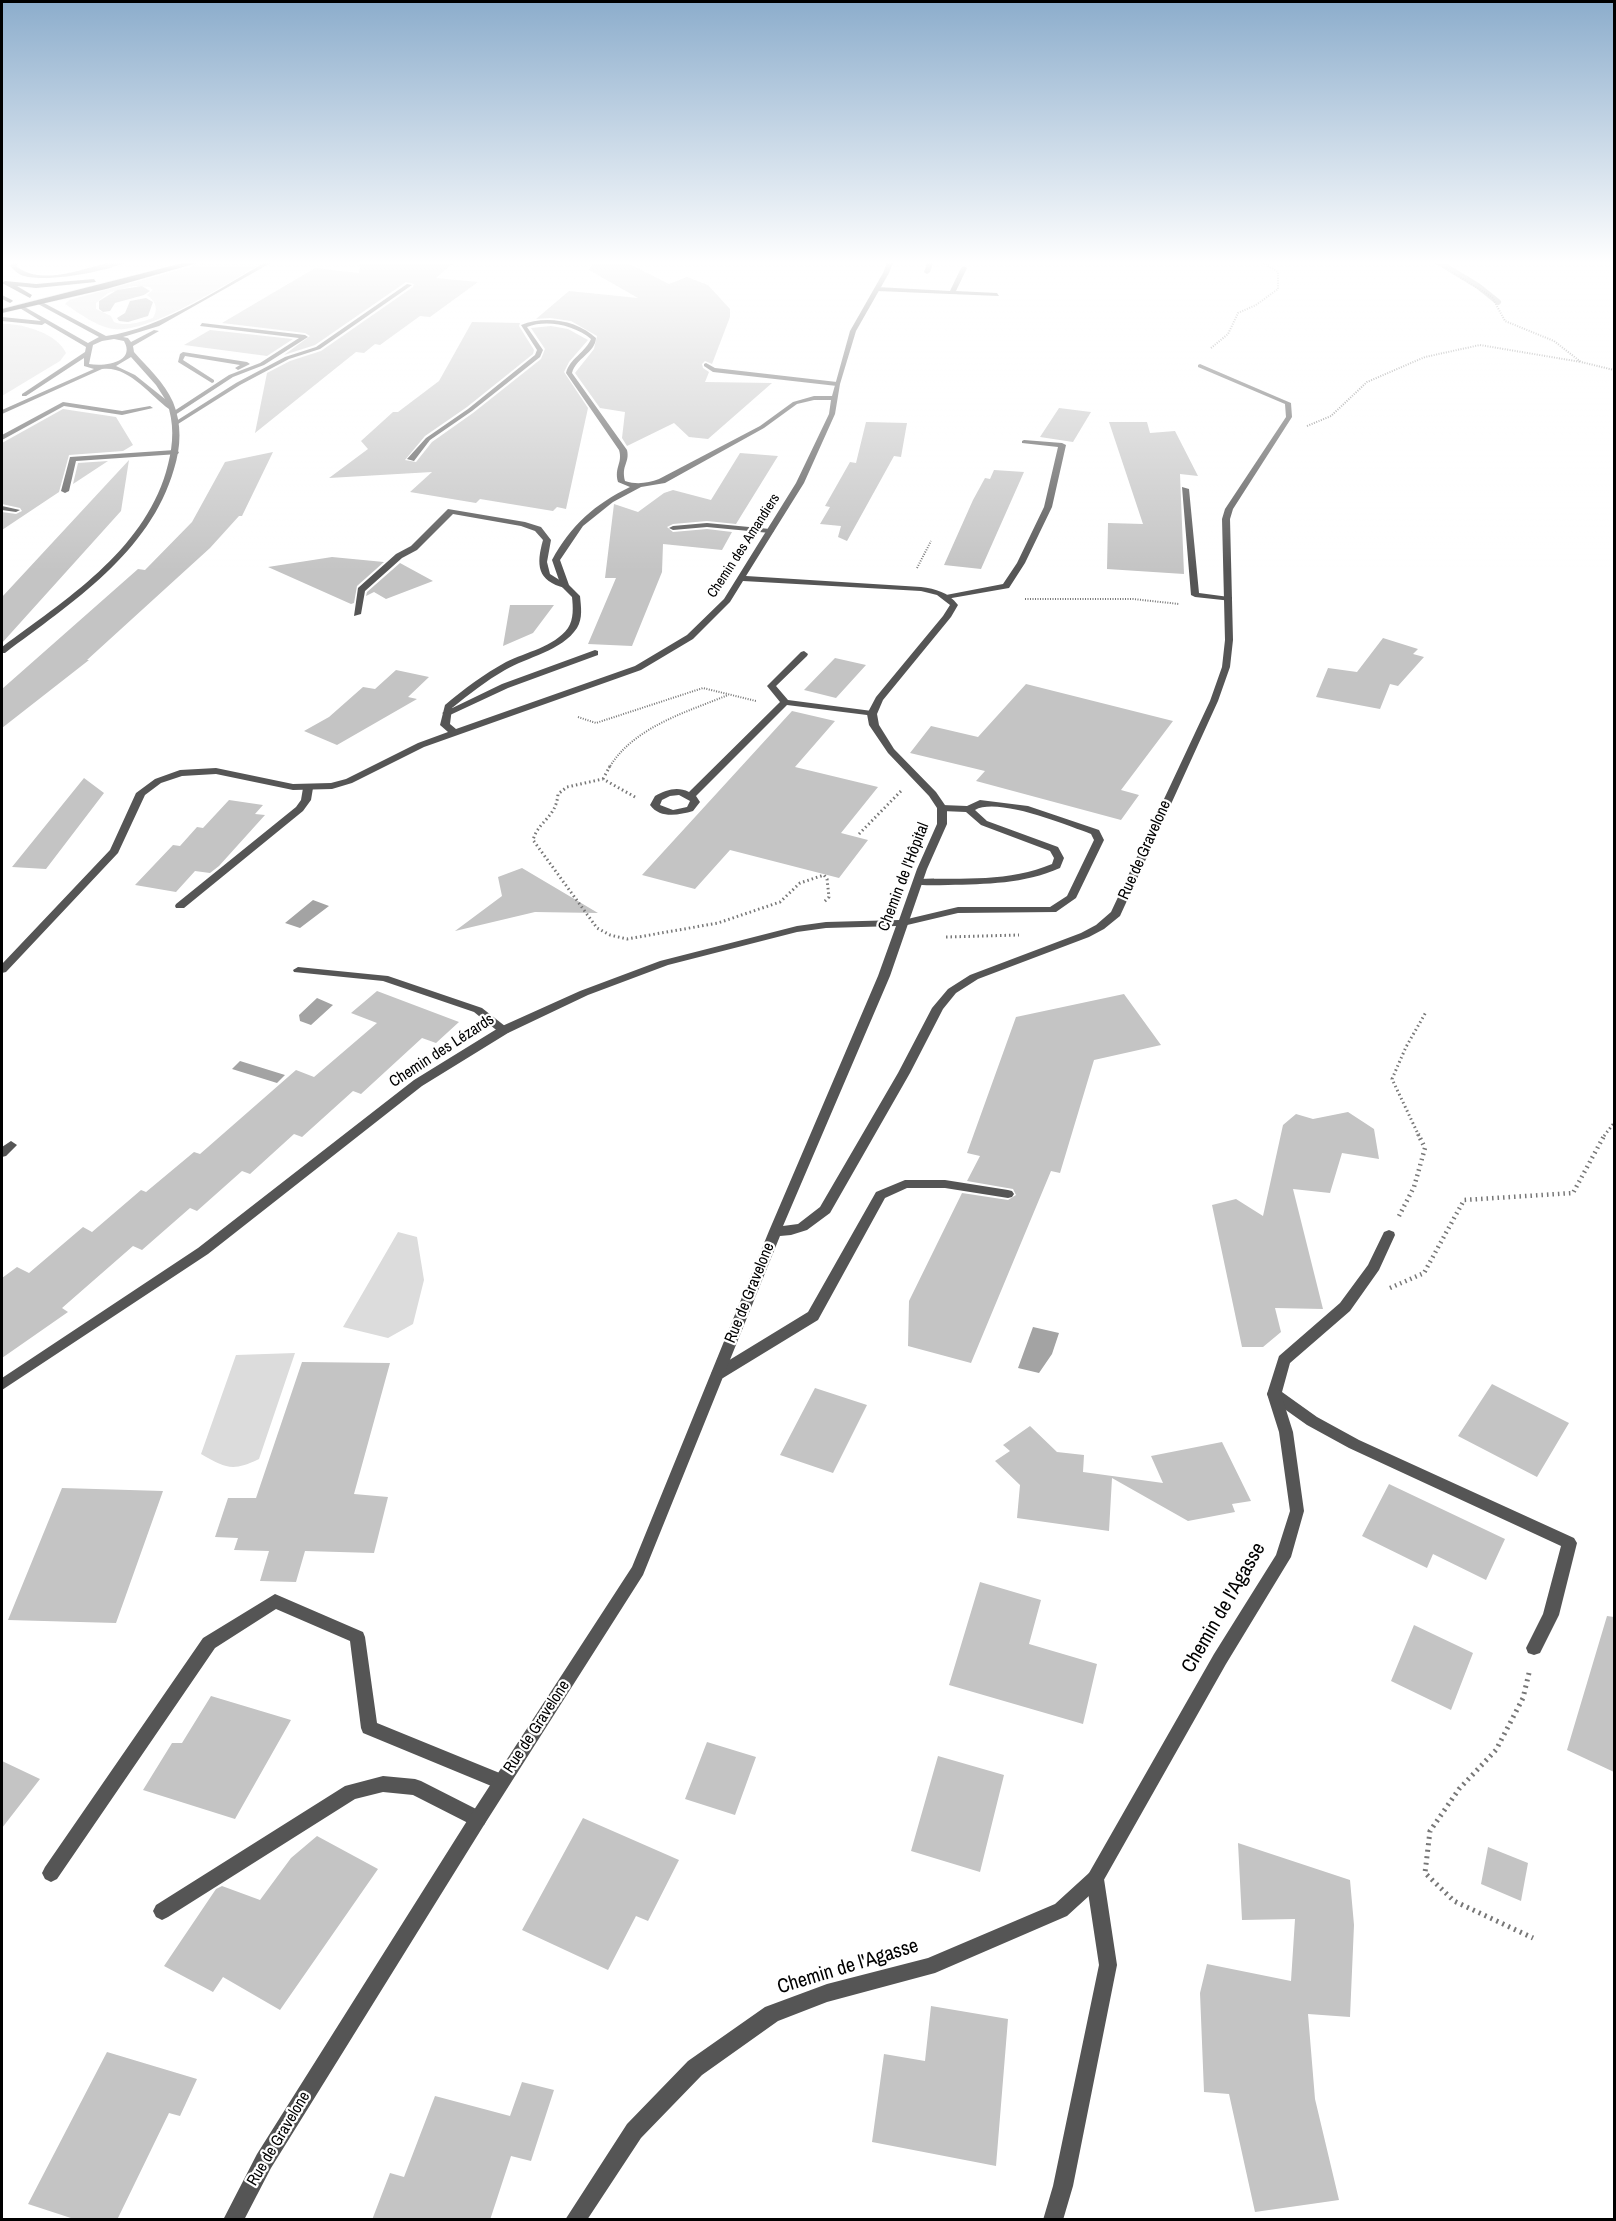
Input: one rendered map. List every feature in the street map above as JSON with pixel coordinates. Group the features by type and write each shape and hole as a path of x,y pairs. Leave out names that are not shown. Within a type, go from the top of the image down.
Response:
{"street":[{"path":"2,411 68,364"},
{"path":"86,364 108,366 133,376 171,410"},
{"path":"2,411 114,364"},
{"path":"2,651 107,566 140,531 156,509 170,477 178,435 167,396 142,364"},
{"path":"184,364 212,381"},
{"path":"171,410 212,381 247,364 245,364"},
{"path":"171,410 231,376 263,364"},
{"path":"176,423 238,384 277,364"},
{"path":"411,459 428,439 470,410 528,364"},
{"path":"572,364 569,374 623,450 625,457 619,471 622,482 639,485"},
{"name":"Chemin des Amandiers","path":"2,970 114,851 141,793 147,787 180,773 199,771 216,771 308,788 332,786 349,781 404,752 454,732 586,688 638,668 690,637 727,600 800,483 832,414 843,364"},
{"path":"706,365 713,370 837,384"},
{"name":"Rue de Gravelone","path":"233,2220 264,2161 501,1782 638,1570 775,1231 793,1232 808,1225 825,1210 904,1073 938,1008 952,991 974,977 1085,935 1116,914 1214,701 1226,667 1229,640 1229,599 1226,519 1229,509 1289,417 1288,403 1200,366"},
{"path":"565,586 556,560 568,536 590,513 639,485 662,481 762,427 795,403 814,398 835,398"},
{"path":"2,438 63,404 122,413 150,408"},
{"path":"949,597 1006,586 1021,563 1048,507 1062,445 1024,442"},
{"path":"65,491 74,459 175,452"},
{"path":"1185,489 1195,595 1229,599"},
{"path":"2,508 16,510"},
{"path":"357,614 361,590 399,556 414,548 451,511 475,514 538,529 547,540 542,556 543,571 554,583 565,586 576,596 577,618 571,631 552,645 521,658 485,678 448,706 445,725 454,732"},
{"path":"673,528 707,525 770,531"},
{"path":"741,578 907,587 936,591 949,597 954,605 947,617 879,699 872,714 783,704 771,686 804,654"},
{"path":"447,713 505,686 595,653"},
{"path":"691,796 783,704"},
{"name":"Chemin de l'Hôpital","path":"775,1231 899,936 942,824 942,808 933,794 891,751 874,725 872,714"},
{"path":"180,906 300,809 306,800 308,788"},
{"path":"674,792 691,796 695,802 685,812 673,813 657,808 656,801 662,795 674,792"},
{"name":"Chemin des Lézards","path":"2,1385 203,1251 418,1083 504,1030 584,993 664,963 796,929 826,925 903,922 958,910 1052,910 1071,898 1099,840 1095,832 1025,808 980,803 969,809"},
{"path":"918,882 968,881 1044,873 1056,866 1059,858 1054,849 984,823 969,809 942,808"},
{"path":"298,970 384,978 478,1010 504,1030"},
{"path":"718,1374 813,1316 880,1195 905,1184 945,1184 1008,1194"},
{"path":"1389,1235 1374,1267 1345,1307 1284,1359 1274,1394 1296,1413 1377,1456 1504,1511 1569,1543 1551,1615 1534,1648"},
{"name":"Chemin de l'Agasse","path":"575,2220 634,2131 695,2068 772,2014 827,1993 929,1966 949,1958 1061,1910 1095,1878 1220,1659 1282,1557 1296,1511 1286,1432 1274,1394"},
{"path":"51,1873 209,1643 275,1601 357,1637 369,1728 501,1782"},
{"path":"162,1911 351,1792 383,1784 415,1787 478,1819"},
{"path":"1053,2220 1063,2186 1108,1965 1095,1878"}],"path":[{"path":"1274,441 1331,416 1367,382 1410,364"},
{"path":"1588,364 1614,370"},
{"path":"907,587 931,541"},
{"path":"1019,599 1133,599 1186,605"},
{"path":"578,717 596,723 703,688 783,704"},
{"path":"603,780 610,764 635,738 729,695"},
{"path":"657,808 603,780 576,784 560,790 556,812 539,827 533,840 566,882 587,917 597,928 610,936 627,939 646,938 718,923 780,902 800,883 824,875 829,889"},
{"path":"859,834 908,784"},
{"path":"899,936 934,938 1027,934"},
{"path":"1389,1235 1414,1187 1425,1148 1392,1079 1406,1047 1426,1012"},
{"path":"1345,1307 1424,1273 1464,1200 1573,1193 1609,1127 1614,1124"},
{"path":"1533,1938 1454,1901 1425,1873 1430,1831 1459,1789 1496,1750 1523,1698 1534,1648"}],"shaded area":[{"path":"2,364 56,364 2,396"},
{"path":"313,900 329,906 300,928 285,923"},
{"path":"317,998 333,1005 311,1025 300,1021 299,1015"},
{"path":"240,1061 285,1075 277,1083 232,1069"},
{"path":"398,1232 417,1237 424,1280 413,1324 388,1338 343,1327"},
{"path":"1033,1327 1059,1333 1052,1354 1039,1373 1018,1368"},
{"path":"295,1353 259,1459 242,1466 229,1467 201,1454 236,1355"}],"building":[{"path":"285,364 341,364 255,433 267,373"},
{"path":"449,364 521,364 467,407 425,436 405,460 416,462 432,442 535,364 568,364 564,372 588,408 566,509 557,507 553,511 480,499 476,503 410,492 432,472 329,478 368,449 361,441 393,412 398,412 439,381"},
{"path":"582,364 702,364 703,368 709,372 705,382 772,383 708,439 689,437 674,423 627,446 622,438 625,412 600,408 575,373"},
{"path":"1059,408 1091,412 1073,442 1040,437"},
{"path":"63,409 116,417 133,445 123,451 69,455 59,492 2,530 2,512 16,514 22,511 20,508 2,504 2,443"},
{"path":"866,422 907,423 901,457 894,456 847,541 838,537 841,526 820,524 830,507 825,506 850,462 856,463"},
{"path":"1109,422 1147,422 1150,433 1175,431 1198,476 1180,474 1184,574 1107,569 1108,523 1143,524"},
{"path":"273,452 242,516 239,516 210,548 87,660 89,660 2,728 2,689 138,569 145,570 192,522 225,462"},
{"path":"740,453 778,456 736,524 707,521 673,524 667,527 673,532 707,529 732,532 722,550 663,544 662,572 632,646 588,644 616,578 605,578 614,504 638,512 664,493 673,490 711,500"},
{"path":"129,460 121,511 2,643 2,597"},
{"path":"108,461 73,484 78,463"},
{"path":"994,470 1024,472 981,569 944,565 973,500 985,478 990,479"},
{"path":"332,557 384,562 357,586 354,603 351,604 268,567"},
{"path":"400,563 433,581 386,599 374,592 366,596 367,592"},
{"path":"510,605 554,605 533,633 503,646"},
{"path":"1383,638 1418,649 1413,654 1424,657 1398,686 1390,684 1380,709 1316,697 1328,668 1357,672"},
{"path":"835,658 866,665 836,698 804,690"},
{"path":"396,670 429,677 408,697 417,699 337,745 304,731 329,717 363,687 375,689"},
{"path":"1026,684 1173,721 1121,790 1139,795 1121,820 976,781 985,771 910,753 931,726 978,737"},
{"path":"792,711 835,721 795,767 878,787 841,833 868,840 839,878 730,850 695,889 642,875"},
{"path":"84,778 104,793 46,869 12,867"},
{"path":"229,800 263,805 255,814 265,815 219,866 210,873 195,871 176,892 135,885 173,845 180,846 197,827 203,828"},
{"path":"522,868 598,913 535,912 455,931 502,896 498,877"},
{"path":"377,991 459,1022 436,1043 422,1038 361,1094 353,1091 302,1137 294,1134 250,1174 242,1171 197,1211 190,1208 142,1250 133,1246 62,1308 68,1312 2,1358 2,1278 17,1267 29,1273 83,1227 92,1232 141,1190 146,1192 194,1152 200,1154 296,1070 314,1077 377,1023 351,1013"},
{"path":"1124,994 1161,1045 1094,1060 1060,1173 1051,1171 971,1363 908,1346 909,1301 962,1193 1008,1200 1016,1195 1013,1189 967,1181 980,1156 967,1153 1016,1017"},
{"path":"1348,1112 1374,1129 1379,1159 1342,1153 1330,1193 1293,1189 1323,1309 1275,1308 1281,1332 1263,1347 1242,1347 1212,1205 1236,1199 1263,1216 1283,1125 1296,1114 1313,1119"},
{"path":"302,1362 390,1363 354,1494 388,1497 374,1553 305,1551 296,1582 260,1581 269,1551 234,1550 238,1538 215,1537 228,1498 256,1498"},
{"path":"1492,1384 1569,1423 1537,1477 1458,1436"},
{"path":"815,1388 867,1405 833,1473 780,1455"},
{"path":"1030,1426 1057,1452 1084,1455 1083,1472 1163,1483 1151,1456 1222,1442 1251,1501 1232,1504 1235,1512 1188,1521 1112,1478 1109,1531 1017,1518 1020,1485 995,1461 1010,1451 1003,1445"},
{"path":"1389,1484 1505,1539 1486,1580 1433,1554 1427,1568 1362,1536"},
{"path":"62,1488 163,1491 116,1623 8,1620"},
{"path":"980,1582 1041,1600 1029,1644 1097,1664 1083,1724 949,1685"},
{"path":"1607,1616 1614,1617 1614,1772 1567,1750"},
{"path":"1414,1625 1473,1653 1451,1710 1391,1681"},
{"path":"211,1696 291,1720 235,1819 143,1790 172,1743 182,1743"},
{"path":"707,1742 756,1757 735,1815 685,1799"},
{"path":"938,1756 1004,1775 980,1872 911,1851"},
{"path":"2,1761 40,1779 2,1828"},
{"path":"583,1818 679,1860 648,1921 636,1916 608,1970 522,1930"},
{"path":"317,1836 378,1869 280,2010 223,1977 213,1992 164,1966 216,1889 222,1886 260,1900 291,1858"},
{"path":"1238,1843 1350,1880 1354,1925 1350,2017 1308,2014 1315,2099 1339,2200 1255,2212 1229,2094 1204,2092 1200,1993 1207,1964 1291,1981 1295,1919 1242,1920"},
{"path":"1488,1847 1528,1863 1521,1901 1481,1884"},
{"path":"931,2006 1008,2019 996,2166 872,2142 884,2054 925,2061"},
{"path":"107,2052 197,2079 180,2116 169,2113 117,2220 77,2220 28,2204"},
{"path":"522,2082 554,2090 531,2161 511,2156 490,2220 372,2220 390,2173 404,2177 435,2096 510,2116"}]}
